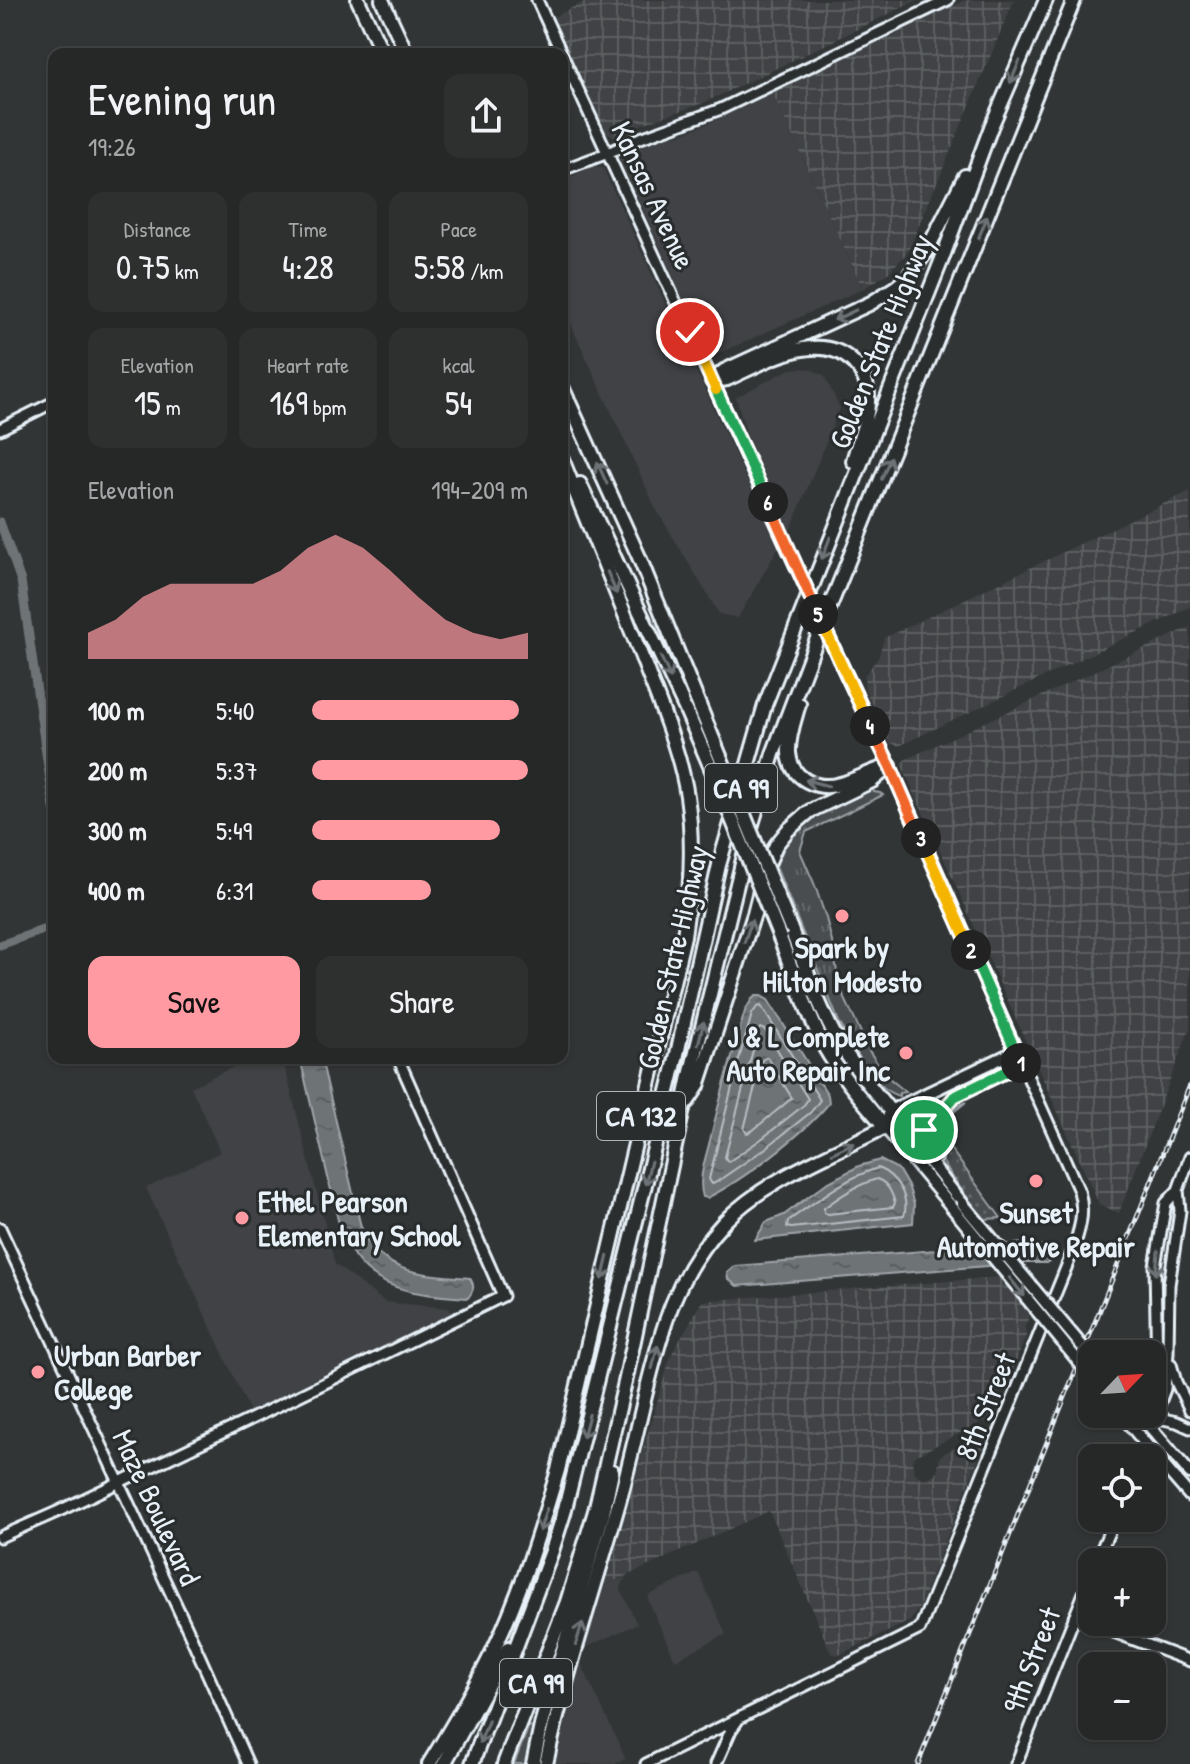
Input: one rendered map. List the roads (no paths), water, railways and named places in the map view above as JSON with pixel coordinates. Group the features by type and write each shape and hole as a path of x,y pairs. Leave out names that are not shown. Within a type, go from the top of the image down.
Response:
{"highway":[{"path":"358,0 380,48"},
{"path":"382,0 404,48"},
{"name":"Golden State Highway","path":"472,1764 560,1526 675,1063 727,832 765,705 942,259 991,127 1046,0"},
{"name":"Golden State Highway","path":"504,1764 567,1602 598,1497 683,1109 750,831 773,754 1074,0"},
{"path":"712,381 724,371 884,296 908,277 926,252 991,127"},
{"path":"712,381 727,379 811,347 839,351 856,364 867,387 868,401 840,512"},
{"path":"568,400 639,557 835,1034 856,1069 894,1116"},
{"path":"546,1764 565,1683 616,1512 660,1337 678,1288 715,1232 742,1206 790,1174 885,1127 844,1076 813,1023 686,710 568,458"},
{"name":"CA 132","path":"429,1764 461,1713 494,1649 548,1505 684,936 689,894 689,815 675,747 626,615 568,474"},
{"path":"818,636 790,743 789,755 795,769 808,783 826,787 890,766"},
{"path":"683,1109 698,1086 773,851 784,834 810,811 872,781 890,766"},
{"path":"533,1764 542,1721 609,1490 618,1412"},
{"path":"444,1764 531,1606"}],"main road":[{"name":"Kansas Avenue","path":"712,381 890,766 1022,1064"},
{"path":"1016,1051 894,1116 885,1127 1078,1361"},
{"path":"894,1116 954,1097 1022,1064"},
{"path":"938,1171 936,1158 925,1142 924,1130 931,1116 954,1097"},
{"path":"894,1116 1078,1341"},
{"path":"1133,1428 1190,1496"},
{"path":"1151,1428 1190,1473"}],"street":[{"name":"Kansas Avenue","path":"537,0 559,48"},
{"path":"568,168 721,109 948,0"},
{"name":"Kansas Avenue","path":"568,67 712,381"},
{"path":"0,429 48,405"},
{"path":"0,1537 503,1296 401,1064"},
{"name":"Kansas Avenue","path":"1022,1064 1081,1197"},
{"path":"1156,1340 1155,1266 1166,1203 1178,1190 1190,1157"},
{"path":"1166,1377 1169,1285 1180,1211 1178,1190"},
{"name":"8th Street","path":"740,1718 920,1629 1070,1258 1081,1222 1081,1197"},
{"name":"Maze Boulevard","path":"0,1228 248,1764"},
{"path":"1168,1353 1173,1374 1190,1410"},
{"path":"1166,1420 1190,1428"},
{"name":"9th Street","path":"1016,1764 1078,1607"},
{"path":"1074,1617 1190,1661"},
{"path":"646,1764 740,1718"},
{"path":"716,1764 731,1730 740,1718"}],"water":[{"path":"756,996 768,1000 828,1095 829,1103 772,1155 722,1190 703,1197 702,1174 719,1105 745,1011"},
{"path":"301,1064 322,1064 361,1227 370,1243 392,1264 406,1269 470,1278 472,1293 468,1298 424,1294 387,1283 371,1274 358,1261 346,1243"},
{"path":"880,1160 898,1169 909,1188 914,1205 913,1223 755,1240 766,1222 784,1215 825,1184 859,1166"},
{"path":"1025,1243 1049,1248 1051,1260 1046,1263 737,1286 728,1279 727,1273 735,1266"}],"waterway":[{"path":"0,522 21,581 48,767"},
{"path":"0,945 48,928"}],"railway":[{"path":"918,1764 1190,1085"}],"place":[{"name":"Spark by Hilton Modesto","path":"842,916"},
{"name":"J & L Complete Auto Repair Inc","path":"906,1053"},
{"name":"Sunset Automotive Repair","path":"1036,1181"},
{"name":"Ethel Pearson Elementary School","path":"242,1218"},
{"name":"Urban Barber College","path":"38,1372"}]}
